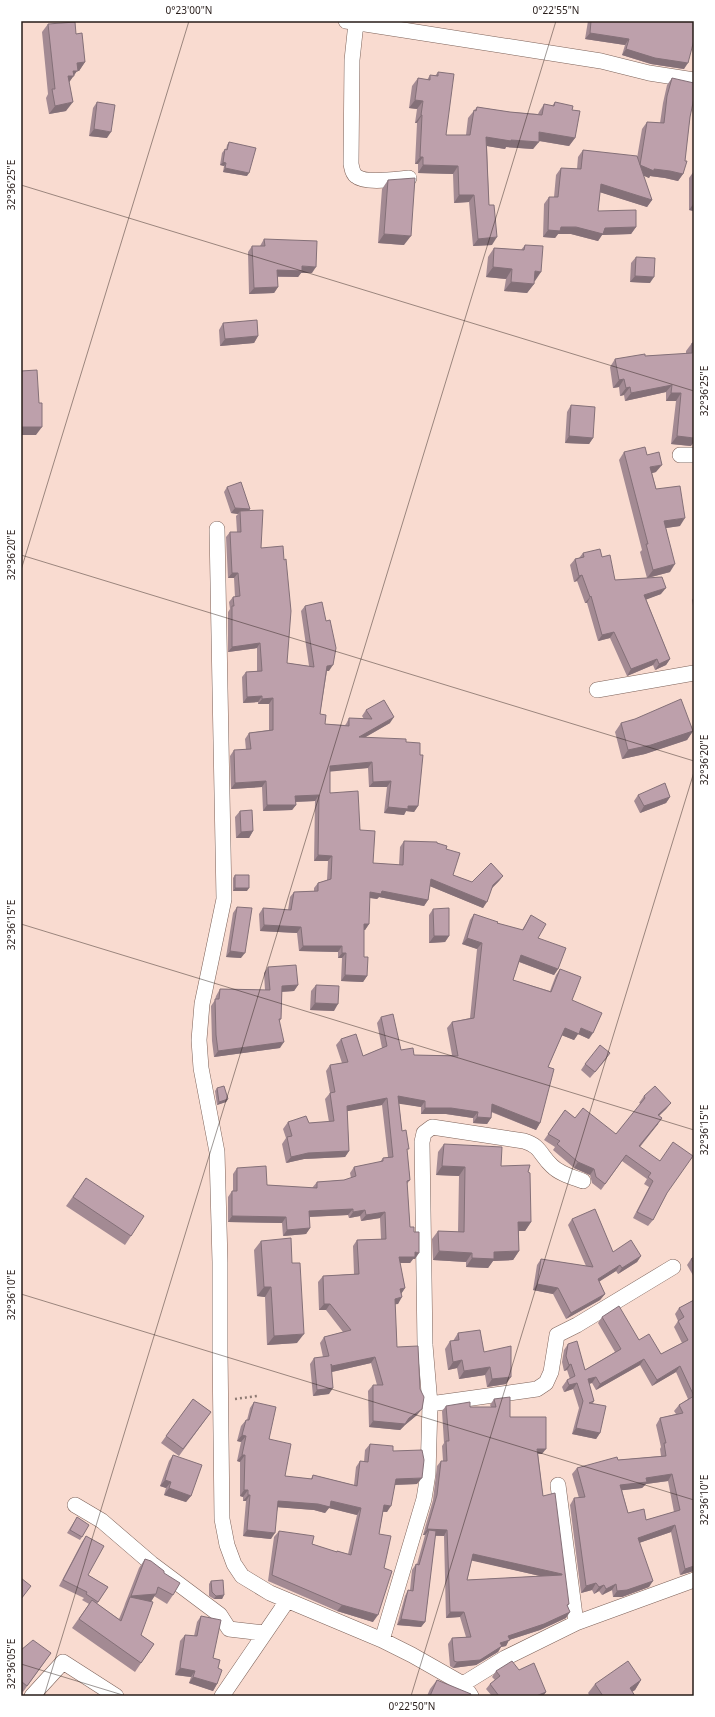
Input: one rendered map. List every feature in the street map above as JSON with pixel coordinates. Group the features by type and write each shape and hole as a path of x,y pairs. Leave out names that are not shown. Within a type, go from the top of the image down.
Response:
{"street":[{"path":"409,178 364,179 355,175 352,171 351,22 601,61 649,73 694,80"},
{"path":"217,529 224,899 202,1004 199,1040 201,1068 217,1152 220,1262 222,1519 227,1545 234,1564 242,1576 255,1585 287,1601 412,1654 467,1690 505,1658 576,1623 694,1580"},
{"path":"597,690 694,673"},
{"path":"382,1640 424,1499 429,1467 430,1404 425,1346 422,1241 422,1142 424,1133 432,1127 524,1141 534,1144 539,1148 553,1167 564,1174 583,1181"},
{"path":"430,1404 537,1389 546,1383 551,1372 557,1335 577,1325 673,1266"},
{"path":"558,1485 576,1623"},
{"path":"76,1505 102,1521 152,1564 220,1615 229,1629 264,1633"},
{"path":"222,1696 287,1601"},
{"path":"32,1696 63,1662 116,1696"}],"path":[{"path":"220,1401 257,1396"}],"building":[{"path":"591,21 694,21 694,40 688,63 655,58 626,49 629,39 590,33"},
{"path":"75,22 76,34 82,33 85,62 77,63 78,71 73,71 74,76 68,76 73,102 55,106 52,89 55,89 48,24"},
{"path":"438,72 454,74 446,135 470,135 474,110 476,111 477,107 542,115 544,104 554,106 555,102 573,106 572,110 580,111 575,138 539,132 539,142 511,141 486,137 489,205 494,205 497,237 478,239 474,195 459,195 458,166 423,165 423,157 420,157 421,115 423,101 415,100 418,78 430,80 430,75 438,76"},
{"path":"672,78 694,83 694,98 690,117 685,161 687,161 683,174 654,169 654,171 640,165 647,122 664,123 667,96"},
{"path":"97,102 115,105 111,132 94,129"},
{"path":"229,142 256,148 249,173 225,168 226,163 223,162 225,149 227,150"},
{"path":"583,150 637,156 652,200 601,184 598,211 636,210 636,227 605,228 603,234 576,227 561,227 560,231 548,230 549,197 558,197 561,168 581,169"},
{"path":"415,178 411,236 384,234 388,180"},
{"path":"264,239 317,241 316,267 302,266 302,271 277,270 278,287 254,288 252,246 265,246"},
{"path":"525,245 543,246 541,272 535,271 534,284 511,282 512,269 493,267 494,248 524,250"},
{"path":"636,257 655,258 654,277 635,276"},
{"path":"257,320 258,336 225,339 223,323"},
{"path":"692,343 694,343 694,438 677,436 681,393 671,393 672,385 631,393 630,387 626,388 624,379 619,380 615,359 645,354 645,356 692,353"},
{"path":"37,370 39,403 42,403 42,427 21,427 21,371"},
{"path":"571,405 595,407 593,438 569,436"},
{"path":"645,447 647,455 659,452 662,465 650,467 656,489 680,486 685,518 664,521 675,564 653,570 646,544 648,544 624,452"},
{"path":"241,482 250,509 235,508 227,487"},
{"path":"263,510 261,548 283,546 284,560 286,559 291,611 287,663 314,667 305,606 322,602 326,621 330,620 336,648 333,665 327,666 320,714 326,715 325,724 349,726 349,718 372,719 366,710 384,700 394,717 359,737 406,739 406,742 420,743 420,755 423,755 418,806 408,806 408,809 388,807 391,781 373,782 372,762 330,766 330,793 358,791 360,830 375,831 373,863 403,865 404,841 437,842 447,846 446,849 460,853 453,875 472,882 491,863 503,876 493,885 487,902 431,879 428,900 382,891 381,894 370,892 369,924 364,924 364,957 368,957 367,976 345,975 346,953 342,953 342,946 303,946 301,927 264,925 263,908 291,910 294,892 318,891 318,883 331,879 332,856 318,855 319,795 295,796 296,805 267,805 266,781 235,783 234,750 251,749 249,733 273,730 273,698 262,699 262,696 247,697 246,672 262,671 260,643 232,647 233,597 240,596 238,573 232,573 230,532 241,532 240,511"},
{"path":"600,549 602,557 610,555 615,580 662,577 666,588 644,595 670,659 659,664 657,659 631,669 614,632 602,635 591,596 590,597 582,575 579,576 575,559 584,557 583,553"},
{"path":"681,699 693,731 651,745 628,750 621,723 635,719"},
{"path":"665,783 670,797 644,806 638,795"},
{"path":"252,810 253,831 241,832 240,811"},
{"path":"235,875 249,875 249,888 235,888"},
{"path":"237,907 252,908 245,953 230,951"},
{"path":"449,908 449,936 434,936 433,909"},
{"path":"474,914 498,922 497,923 523,930 531,915 546,924 538,938 566,948 558,969 521,955 513,980 551,992 560,969 581,977 572,1000 602,1013 593,1033 581,1028 579,1034 565,1028 548,1067 554,1069 540,1123 492,1104 491,1118 477,1117 478,1112 451,1108 425,1108 425,1101 398,1096 402,1131 406,1130 409,1149 407,1149 410,1180 407,1181 410,1227 414,1227 414,1232 419,1232 419,1253 415,1252 415,1257 399,1257 405,1288 400,1289 402,1297 395,1299 397,1347 418,1346 420,1389 424,1397 422,1409 409,1418 405,1424 373,1421 373,1385 383,1385 375,1357 332,1366 331,1364 333,1388 317,1390 314,1358 329,1356 324,1337 351,1330 330,1304 324,1304 323,1276 359,1274 357,1240 386,1239 385,1212 366,1215 365,1210 353,1212 353,1209 309,1211 310,1228 287,1230 286,1217 232,1216 232,1191 237,1191 237,1168 266,1166 267,1185 317,1188 317,1182 344,1180 356,1176 354,1167 383,1161 383,1158 393,1157 387,1098 347,1106 349,1151 308,1153 291,1157 287,1137 292,1136 288,1122 306,1116 309,1123 334,1121 330,1093 335,1092 330,1065 348,1062 341,1039 356,1034 363,1056 387,1046 381,1017 393,1014 401,1050 413,1048 414,1055 458,1056 452,1022 474,1018 482,943 467,938"},
{"path":"296,965 298,985 282,986 281,1019 279,1019 284,1042 218,1051 215,999 219,999 220,989 270,990 268,967"},
{"path":"316,985 339,986 338,1004 315,1003"},
{"path":"600,1045 610,1053 595,1072 585,1064"},
{"path":"224,1086 228,1099 219,1102 217,1088"},
{"path":"655,1086 671,1103 658,1115 662,1118 639,1146 660,1161 673,1142 693,1156 667,1193 653,1220 637,1212 653,1181 648,1177 651,1173 626,1155 605,1184 596,1177 594,1169 578,1162 557,1144 560,1141 548,1134 565,1110 575,1118 583,1108 616,1134 645,1098 644,1096"},
{"path":"444,1144 502,1147 501,1166 530,1165 528,1172 530,1173 531,1222 518,1222 519,1251 494,1252 494,1259 472,1258 472,1253 439,1251 438,1231 464,1232 465,1167 442,1166"},
{"path":"86,1178 144,1216 131,1236 73,1197"},
{"path":"595,1209 613,1252 631,1240 641,1256 622,1268 620,1265 598,1279 605,1294 571,1313 558,1288 537,1284 541,1259 593,1267 572,1219"},
{"path":"291,1238 292,1263 300,1263 304,1334 274,1336 271,1287 264,1287 261,1241"},
{"path":"694,1300 694,1396 680,1366 657,1380 644,1359 600,1384 596,1377 588,1379 594,1401 589,1403 606,1406 600,1433 576,1428 583,1401 577,1383 569,1385 567,1380 575,1376 571,1364 569,1365 566,1356 568,1344 577,1341 585,1370 621,1349 602,1317 619,1306 639,1340 649,1334 661,1354 688,1340 678,1321 684,1317 679,1308"},
{"path":"480,1330 484,1352 511,1346 511,1377 492,1379 490,1367 464,1371 462,1360 453,1362 450,1341 459,1340 458,1333"},
{"path":"694,1396 694,1566 685,1569 675,1525 638,1538 653,1581 627,1590 617,1591 616,1584 606,1589 604,1585 599,1587 596,1583 586,1586 574,1498 585,1497 577,1468 617,1457 618,1460 666,1456 664,1443 666,1443 660,1418 683,1413 679,1405","holes":["672,1474 680,1510 646,1520 644,1509 628,1513 620,1485 647,1482 646,1478"]},
{"path":"510,1397 510,1417 546,1417 546,1449 537,1449 543,1496 555,1493 569,1604 567,1605 570,1612 544,1624 508,1636 510,1640 500,1643 502,1646 480,1660 457,1662 454,1661 452,1638 471,1637 464,1612 450,1612 447,1530 427,1529 437,1495 441,1461 447,1461 446,1441 449,1441 446,1406 470,1402 470,1407 496,1407 494,1399","holes":["473,1554 562,1575 467,1580"]},
{"path":"193,1399 211,1412 183,1449 166,1436"},
{"path":"254,1402 276,1407 269,1439 291,1444 285,1476 312,1479 313,1475 357,1486 360,1461 368,1462 370,1444 393,1446 393,1451 422,1450 424,1460 422,1478 396,1479 391,1506 384,1505 379,1534 391,1536 384,1568 392,1571 378,1615 342,1605 272,1575 279,1531 314,1536 312,1544 351,1555 361,1508 331,1501 330,1507 318,1504 278,1501 275,1533 247,1530 250,1495 248,1495 248,1490 244,1490 245,1455 242,1455 246,1436 242,1435 246,1420 249,1420"},
{"path":"173,1455 202,1465 191,1496 169,1488 171,1482 165,1480"},
{"path":"77,1517 89,1525 82,1537 70,1530"},
{"path":"429,1530 436,1531 425,1622 401,1619 408,1590 413,1591 416,1564 419,1565"},
{"path":"86,1536 104,1546 88,1575 108,1587 98,1602 86,1594 87,1592 63,1580"},
{"path":"145,1559 151,1561 164,1571 164,1573 180,1583 173,1595 158,1587 156,1594 131,1596"},
{"path":"21,1578 31,1586 21,1599"},
{"path":"223,1580 224,1595 216,1596 212,1592 211,1581"},
{"path":"130,1597 153,1602 141,1635 154,1644 141,1663 79,1619 92,1600 121,1621"},
{"path":"201,1616 221,1620 213,1658 220,1660 218,1668 222,1670 217,1684 193,1677 195,1671 180,1668 185,1635 197,1636"},
{"path":"33,1640 51,1653 27,1686 22,1682 21,1683 21,1650"},
{"path":"512,1661 519,1670 534,1663 546,1692 536,1696 499,1696 490,1684 500,1676 496,1671"},
{"path":"628,1661 641,1680 630,1688 635,1696 603,1696 595,1684"},
{"path":"437,1680 471,1694 470,1696 430,1696"}]}
